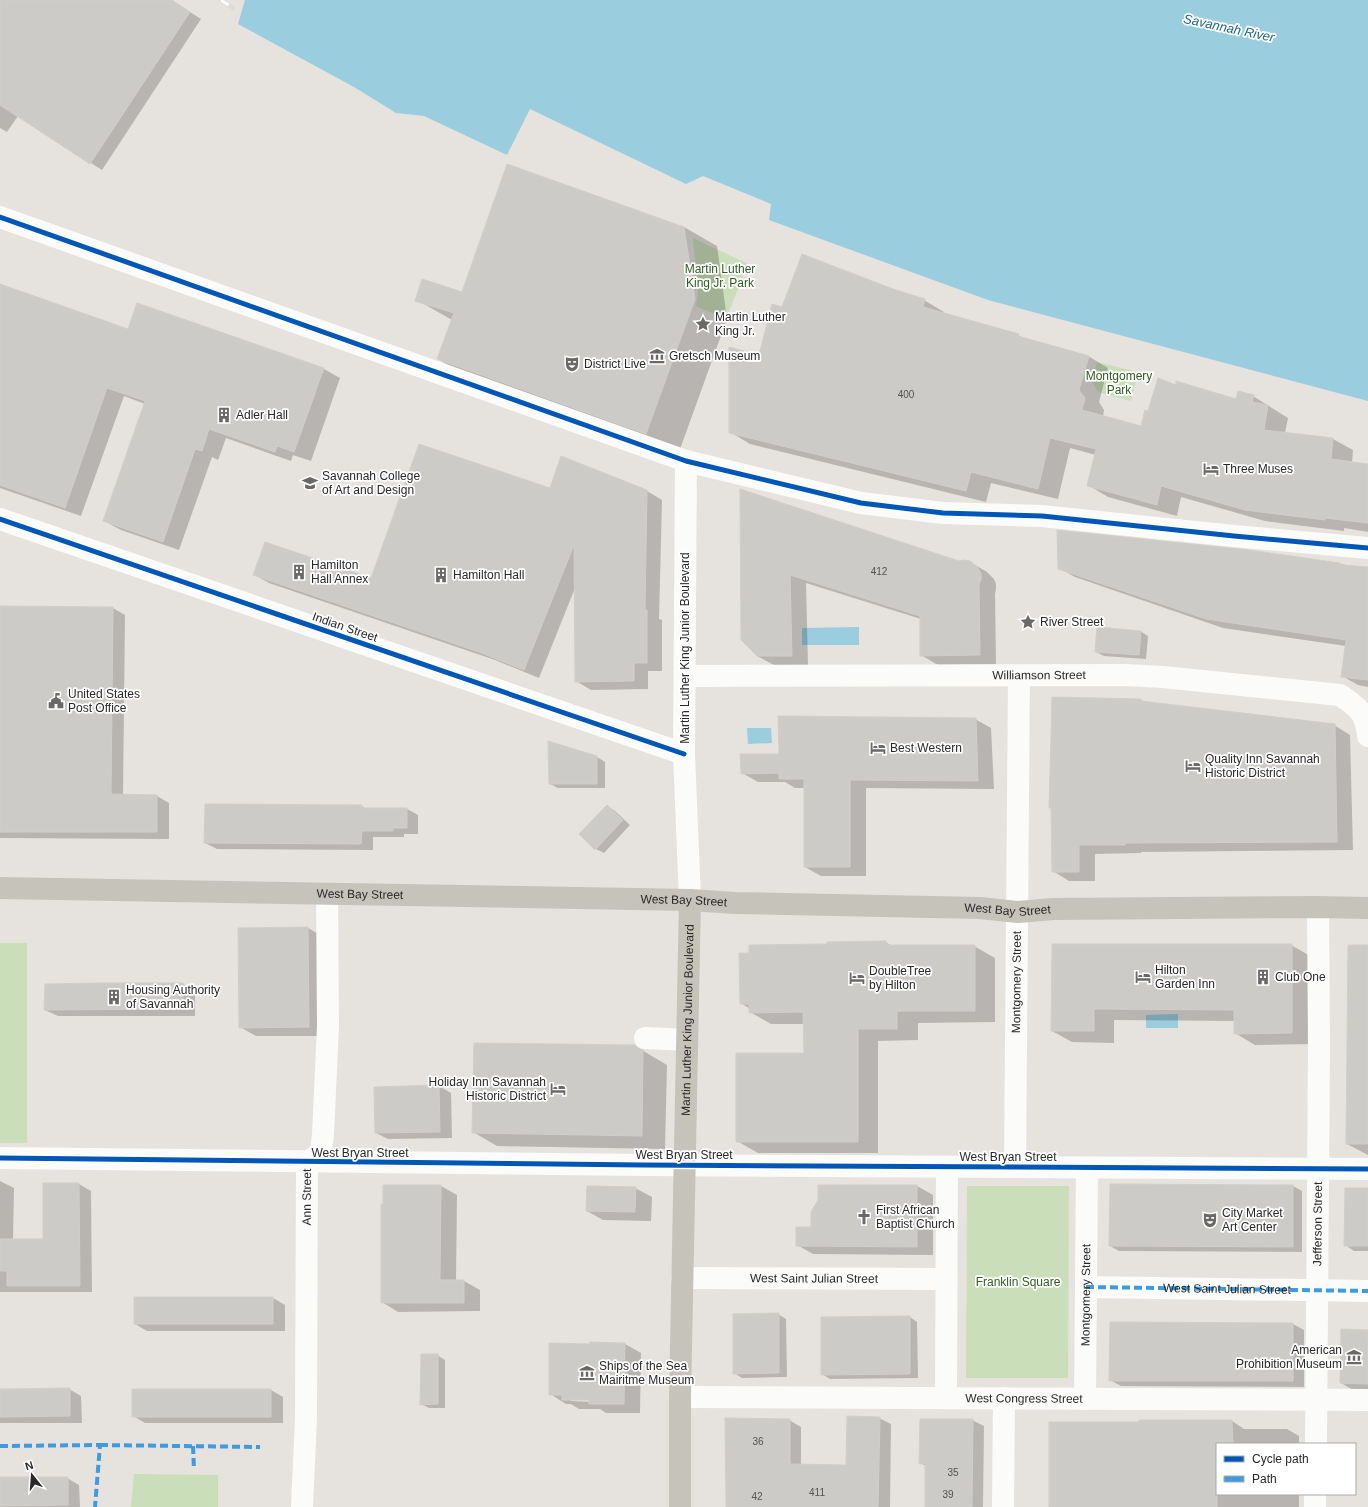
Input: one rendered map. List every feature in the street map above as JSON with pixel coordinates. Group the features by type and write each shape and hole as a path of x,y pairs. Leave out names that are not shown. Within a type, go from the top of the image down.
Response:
{"main road":[{"name":"West Bay Street","path":"0,888 690,900 735,903 980,908 1018,912 1053,909 1368,908"},
{"name":"Martin Luther King Junior Boulevard","path":"680,1507 680,1397 690,900"}],"street":[{"path":"0,216 686,461 862,503 943,513 1042,516 1368,548"},
{"name":"Martin Luther King Junior Boulevard","path":"686,461 684,754 690,900"},
{"name":"Indian Street","path":"0,519 684,754"},
{"name":"Williamson Street","path":"685,676 1141,676 1340,695 1358,707 1367,726 1368,736"},
{"name":"Montgomery Street","path":"1015,1167 1019,676"},
{"name":"Ann Street","path":"302,1507 306,1418 307,1162 321,1152 324,1134 328,1026 327,894"},
{"name":"Jefferson Street","path":"1316,1443 1318,907"},
{"path":"645,1038 688,1040"},
{"name":"West Bryan Street","path":"0,1158 307,1162 1368,1169"},
{"path":"946,1398 947,1167"},
{"name":"Montgomery Street","path":"1085,1399 1087,1168"},
{"name":"West Saint Julian Street","path":"682,1278 946,1279"},
{"name":"West Saint Julian Street","path":"1086,1287 1368,1291"},
{"name":"West Congress Street","path":"680,1397 1368,1400"},
{"path":"1003,1507 1004,1398"},
{"path":"1315,1495 1315,1507"}],"green space":[{"name":"Martin Luther King Jr. Park","path":"693,238 748,264 726,319 696,306 698,291"},
{"name":"Montgomery Park","path":"1097,362 1138,372 1131,401 1098,392 1092,381"},
{"path":"0,943 27,943 27,1143 0,1143"},
{"name":"Franklin Square","path":"967,1186 1069,1186 1068,1378 966,1378"},
{"path":"134,1474 218,1475 218,1507 131,1507"}],"water":[{"name":"Savannah River","path":"245,0 1368,0 1368,401 988,300 769,220 771,204 703,176 686,184 530,109 507,155 424,116 396,113 354,87 238,24"},
{"path":"859,627 859,645 802,645 802,628"},
{"path":"747,728 771,728 772,743 748,744"},
{"path":"1178,1014 1178,1028 1146,1028 1146,1015"}],"building":[{"path":"0,0 172,0 190,12 90,164 0,105"},
{"name":"District Live","path":"507,164 684,227 695,299 646,434 437,359 454,313 415,301 422,279 462,292"},
{"path":"802,254 893,289 925,299 923,307 1019,334 1018,336 1089,356 1079,390 1085,398 1082,410 1141,426 1145,410 1148,411 1158,378 1176,385 1176,381 1236,399 1238,391 1254,395 1252,402 1268,405 1264,430 1333,438 1331,459 1368,464 1368,523 1325,518 1325,520 1245,510 1161,486 1157,505 1087,486 1096,449 1050,438 1038,489 971,472 966,491 729,433 729,347 759,355 772,304 782,307"},
{"path":"0,284 128,329 137,303 324,368 294,452 277,446 275,452 209,429 202,451 195,449 163,542 103,521 145,401 107,388 65,508 0,485"},
{"path":"419,444 550,488 561,456 647,490 645,610 647,610 647,663 634,663 634,681 575,682 574,545 524,670 479,652 253,575 265,542 371,578"},
{"path":"740,489 959,561 970,561 978,568 981,574 979,584 980,655 920,656 920,616 790,575 792,656 757,656 741,640"},
{"path":"1057,530 1249,550 1340,563 1340,565 1368,567 1368,680 1341,677 1346,640 1206,619 1058,569"},
{"name":"United States Post Office","path":"0,606 113,607 111,794 157,795 157,832 0,832"},
{"path":"1097,627 1141,631 1139,655 1095,652"},
{"name":"Quality Inn Savannah Historic District","path":"1052,697 1141,699 1141,701 1335,724 1337,842 1125,843 1125,845 1079,845 1079,872 1052,872 1051,808 1049,808"},
{"name":"Best Western","path":"778,716 976,718 978,781 850,780 850,867 804,867 804,779 779,779 779,773 741,774 740,754 779,754"},
{"path":"548,741 597,756 597,784 549,784"},
{"path":"205,804 362,805 362,808 407,808 407,828 393,828 393,831 362,831 361,844 204,843"},
{"path":"607,805 623,820 595,850 579,834"},
{"path":"308,927 309,1027 239,1028 238,928"},
{"path":"886,941 886,945 975,945 975,1011 897,1011 897,1029 858,1029 858,1142 736,1142 736,1053 804,1053 803,1012 749,1013 749,1004 740,1004 739,953 749,953 749,945 827,944 827,942"},
{"name":"Hilton Garden Inn","path":"1052,944 1292,944 1292,1033 1234,1034 1234,1010 1094,1009 1094,1031 1051,1031"},
{"path":"1348,945 1368,945 1368,1144 1346,1144"},
{"name":"Housing Authority of Savannah","path":"183,983 183,1009 44,1010 45,984"},
{"name":"Holiday Inn Savannah Historic District","path":"474,1043 635,1045 639,1049 643,1050 642,1136 472,1133"},
{"path":"439,1085 440,1132 375,1133 374,1087"},
{"path":"43,1183 79,1183 80,1286 7,1286 7,1271 0,1271 0,1239 43,1239"},
{"path":"1110,1184 1293,1185 1293,1247 1109,1246"},
{"path":"383,1185 441,1185 440,1280 464,1280 464,1303 381,1303 381,1204 383,1204"},
{"name":"First African Baptist Church","path":"818,1185 917,1185 917,1247 796,1246 796,1227 811,1227 811,1212 818,1200"},
{"path":"587,1186 636,1187 635,1212 586,1211"},
{"path":"1345,1188 1368,1188 1368,1246 1344,1246"},
{"path":"134,1297 273,1297 273,1324 134,1324"},
{"path":"779,1313 779,1373 733,1374 733,1314"},
{"path":"910,1316 910,1374 821,1375 821,1317"},
{"path":"1110,1322 1293,1323 1293,1381 1109,1381"},
{"name":"American Prohibition Museum","path":"1341,1329 1368,1330 1368,1384 1340,1383"},
{"name":"Ships of the Sea Mairitme Museum","path":"590,1342 625,1343 624,1404 589,1404 589,1400 562,1400 562,1395 549,1395 549,1343 590,1344"},
{"path":"421,1354 438,1354 438,1404 420,1405"},
{"path":"70,1388 70,1416 0,1417 0,1389"},
{"path":"132,1389 271,1389 271,1417 132,1417"},
{"path":"847,1416 880,1417 878,1507 726,1507 725,1418 790,1419 790,1464 846,1465"},
{"path":"920,1419 973,1419 972,1507 925,1507 925,1463 919,1464"},
{"path":"1139,1420 1232,1420 1233,1443 1216,1443 1217,1507 1049,1507 1049,1422 1139,1422"},
{"path":"0,1477 68,1477 68,1505 0,1506"}],"railway":[{"path":"221,0 233,8"}],"marked path":[{"path":"1086,1287 1368,1291"},
{"path":"100,1445 260,1447"},
{"path":"0,1446 100,1445 95,1507"},
{"path":"193,1446 194,1470"}],"cycle path":[{"path":"0,217 686,461 861,503 943,513 1042,516 1368,548"},
{"path":"0,519 684,754"},
{"path":"0,1158 643,1165 1368,1169"}],"place":[{"name":"Martin Luther King Jr.","path":"703,324"},
{"name":"Gretsch Museum","path":"657,356"},
{"name":"District Live","path":"572,364"},
{"name":"Adler Hall","path":"224,415"},
{"name":"Three Muses","path":"1211,469"},
{"name":"Savannah College of Art and Design","path":"310,483"},
{"name":"Hamilton Hall Annex","path":"299,572"},
{"name":"Hamilton Hall","path":"441,575"},
{"name":"River Street","path":"1028,622"},
{"name":"United States Post Office","path":"56,701"},
{"name":"Best Western","path":"878,748"},
{"name":"Quality Inn Savannah Historic District","path":"1193,766"},
{"name":"Hilton Garden Inn","path":"1143,977"},
{"name":"Club One","path":"1263,977"},
{"name":"DoubleTree by Hilton","path":"857,978"},
{"name":"Housing Authority of Savannah","path":"114,997"},
{"name":"Holiday Inn Savannah Historic District","path":"558,1089"},
{"name":"First African Baptist Church","path":"864,1217"},
{"name":"City Market Art Center","path":"1210,1220"},
{"name":"American Prohibition Museum","path":"1354,1357"},
{"name":"Ships of the Sea Mairitme Museum","path":"587,1373"}]}
